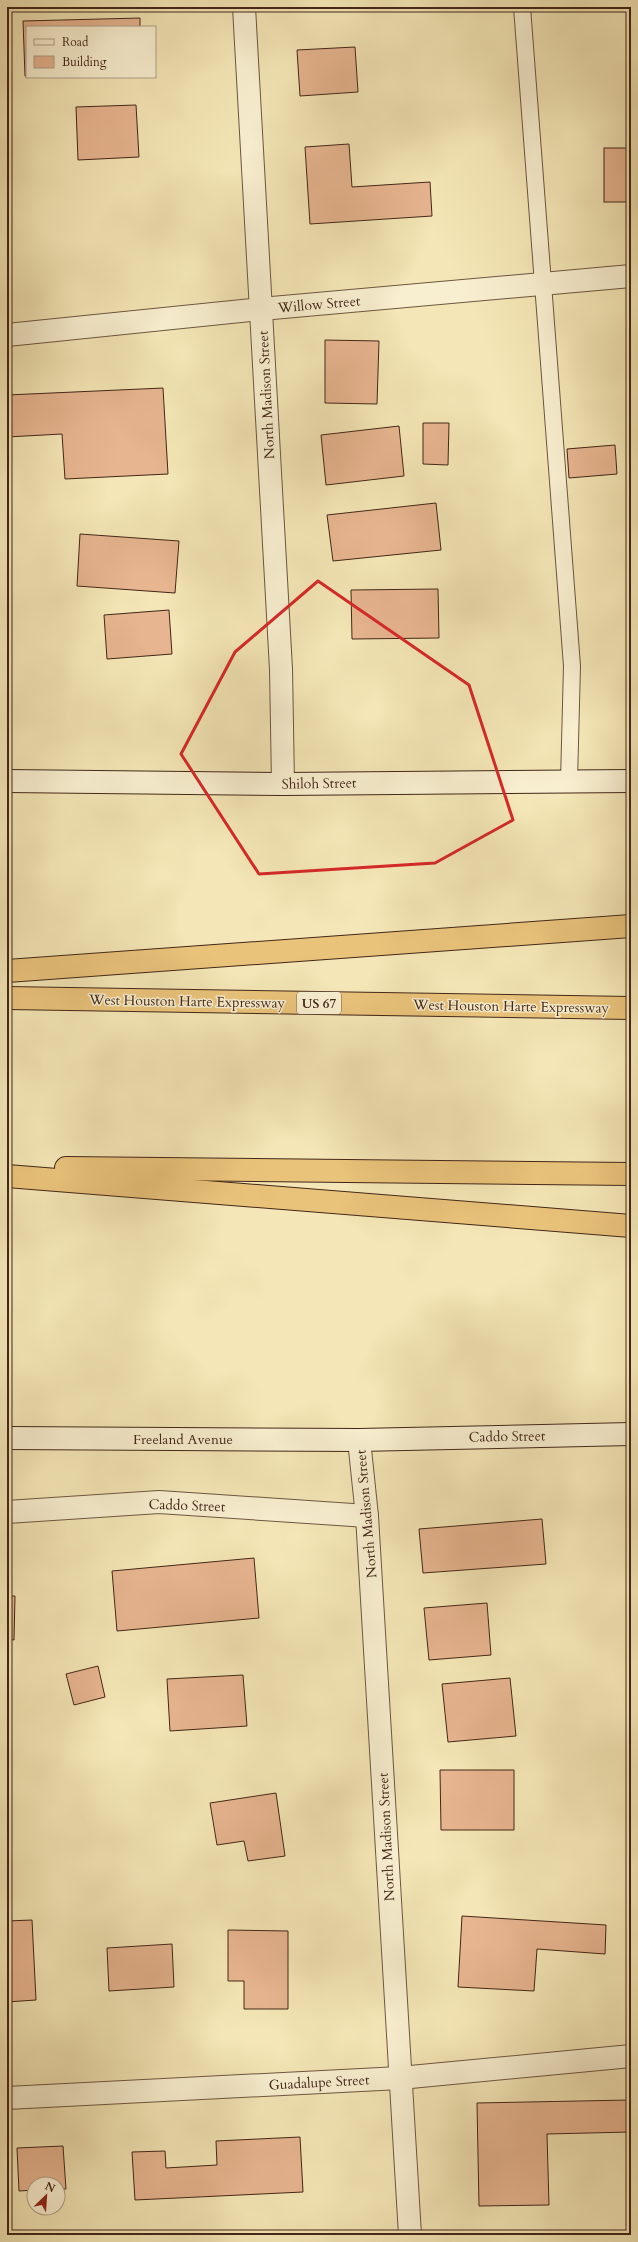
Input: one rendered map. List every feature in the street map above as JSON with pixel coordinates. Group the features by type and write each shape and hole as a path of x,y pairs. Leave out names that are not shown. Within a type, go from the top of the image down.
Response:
{"highway":[{"path":"7,971 631,926"},
{"name":"West Houston Harte Expressway","path":"7,998 631,1008"},
{"path":"7,1167 631,1174"},
{"path":"7,1176 631,1226"}],"street":[{"name":"North Madison Street","path":"244,7 281,669 283,784"},
{"name":"Willow Street","path":"7,335 261,309 631,276"},
{"name":"Shiloh Street","path":"7,781 283,784 631,781"},
{"name":"Caddo Street","path":"360,1440 631,1434"},
{"name":"Freeland Avenue","path":"7,1438 360,1440"},
{"name":"North Madison Street","path":"360,1440 367,1516 410,2235"},
{"name":"Caddo Street","path":"7,1512 159,1502 367,1516"},
{"name":"Guadalupe Street","path":"7,2098 400,2078 631,2056"}],"lane":[{"path":"522,7 572,666 569,781"}],"highlighted area":[{"path":"318,581 469,685 513,820 435,863 259,874 181,754 235,652"}],"building":[{"path":"292,7 320,7 293,9"},
{"path":"140,18 140,26 26,26 25,76 23,21"},
{"path":"355,47 358,92 300,96 297,50"},
{"path":"136,105 139,157 78,160 76,107"},
{"path":"349,144 352,187 430,182 432,216 310,224 305,147"},
{"path":"604,148 631,148 631,202 604,202"},
{"path":"325,340 379,341 377,404 325,403"},
{"path":"163,388 168,474 65,479 62,434 7,437 7,395"},
{"path":"423,423 449,423 448,465 423,464"},
{"path":"399,426 404,476 326,485 321,435"},
{"path":"615,445 617,474 569,478 567,449"},
{"path":"436,503 441,550 333,561 327,515"},
{"path":"80,534 179,541 175,593 77,586"},
{"path":"438,589 439,638 352,639 351,590"},
{"path":"169,610 172,654 107,659 104,615"},
{"path":"542,1519 546,1564 423,1573 419,1529"},
{"path":"254,1558 259,1618 117,1631 112,1571"},
{"path":"7,1596 15,1596 14,1640 7,1639"},
{"path":"487,1603 491,1655 429,1660 424,1608"},
{"path":"98,1666 105,1697 74,1705 66,1674"},
{"path":"243,1675 247,1726 170,1731 167,1679"},
{"path":"510,1678 516,1736 448,1742 442,1684"},
{"path":"7,1752 9,1752 10,1777 7,1778"},
{"path":"440,1770 514,1770 514,1830 441,1830"},
{"path":"276,1793 285,1856 248,1861 244,1841 217,1845 210,1803"},
{"path":"462,1916 606,1925 605,1954 537,1949 534,1991 458,1987"},
{"path":"32,1920 36,2000 7,2002 7,1921"},
{"path":"228,1930 288,1931 288,2009 244,2009 244,1981 228,1981"},
{"path":"172,1944 174,1987 109,1991 107,1948"},
{"path":"629,2100 630,2132 547,2134 549,2205 479,2206 477,2103"},
{"path":"300,2137 303,2192 135,2200 132,2152 165,2151 166,2168 217,2165 216,2141"},
{"path":"63,2146 65,2176 26,2176 26,2191 19,2191 17,2148"}]}
